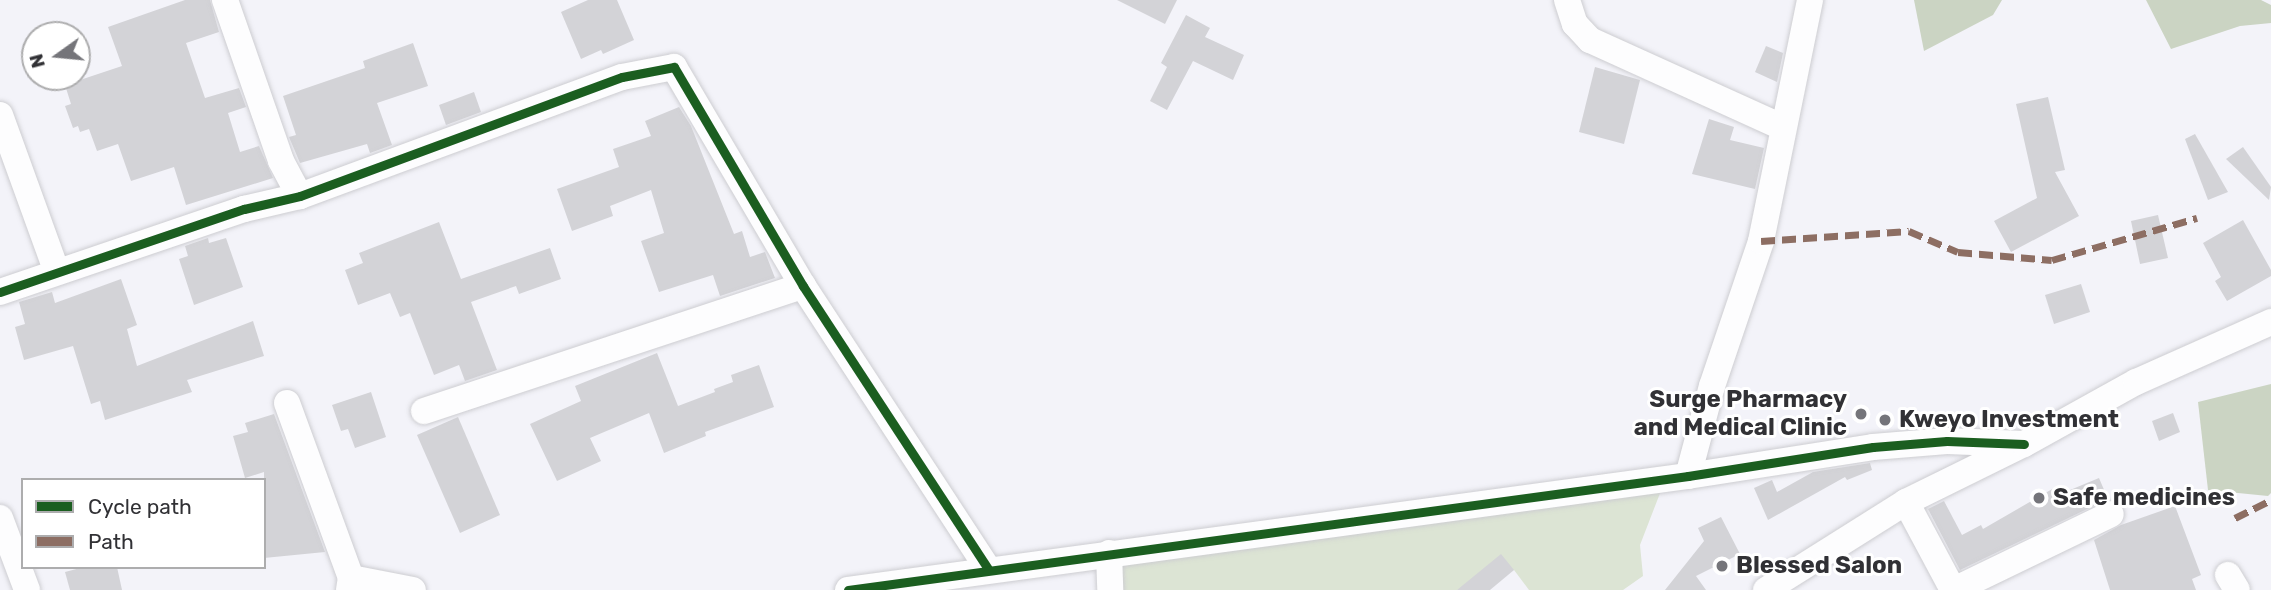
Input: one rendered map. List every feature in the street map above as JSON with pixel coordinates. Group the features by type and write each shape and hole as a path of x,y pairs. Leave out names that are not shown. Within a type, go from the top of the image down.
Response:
{"street":[{"path":"225,0 281,161 300,196"},
{"path":"1567,0 1575,23 1590,40 1782,127"},
{"path":"1688,476 1712,386 1761,241 1782,127 1810,0"},
{"path":"0,292 56,270 244,209 300,196 622,77 674,67 803,286 989,570"},
{"path":"0,116 56,270"},
{"path":"424,411 803,286"},
{"path":"1766,590 1906,502 2024,444 2136,382 2271,322"},
{"path":"287,402 350,584 413,590"},
{"path":"848,590 1688,476 1906,443 2024,444"},
{"path":"1906,502 1953,590 2029,551 2111,514"},
{"path":"0,518 27,590"},
{"path":"1108,553 1110,590"}],"green space":[{"path":"1914,0 2002,0 1993,15 1924,51"},
{"path":"2146,0 2261,0 2271,5 2271,23 2240,26 2171,49"},
{"path":"2271,384 2271,493 2268,496 2208,490 2198,402"},
{"path":"1669,470 1640,545 1643,576 1623,590 1529,590 1514,570 1457,590 1116,590 1115,546"}],"building":[{"path":"185,0 210,0 219,32 186,43 205,98 239,88 246,107 228,113 240,152 259,146 273,178 186,205 174,167 131,181 118,144 97,151 89,129 80,132 78,126 73,128 65,106 71,104 67,91 91,91 91,76 122,66 108,27"},
{"path":"588,0 617,0 634,40 603,54 601,50 581,59 561,12"},
{"path":"1117,0 1177,0 1165,24"},
{"path":"1186,15 1210,28 1205,37 1244,55 1233,80 1193,61 1167,110 1150,101 1167,67 1161,63"},
{"path":"413,43 428,86 377,103 392,145 370,153 367,144 300,163 289,137 296,135 283,96 365,68 363,61"},
{"path":"1766,46 1783,53 1777,82 1755,72"},
{"path":"1595,67 1640,80 1624,144 1579,132"},
{"path":"474,92 481,112 446,125 439,105"},
{"path":"2048,97 2065,170 2055,172 2079,216 2011,252 1994,221 2037,198 2016,104"},
{"path":"679,107 691,126 734,234 742,231 750,257 765,252 775,278 720,296 713,275 659,292 641,241 664,233 651,190 610,206 613,216 572,231 557,189 619,167 613,149 651,136 645,121"},
{"path":"1709,119 1734,127 1730,140 1764,148 1755,189 1692,174"},
{"path":"2195,134 2228,192 2208,200 2185,139"},
{"path":"2243,147 2271,187 2269,200 2226,159"},
{"path":"2158,215 2168,258 2140,264 2131,221"},
{"path":"2243,220 2271,270 2271,276 2227,301 2215,281 2221,277 2203,243"},
{"path":"439,222 461,279 550,248 561,279 519,294 516,286 471,302 497,370 465,381 459,365 434,375 410,313 400,317 390,293 358,305 345,270 363,263 359,253"},
{"path":"208,238 209,243 226,238 243,287 194,305 179,259 188,256 185,246"},
{"path":"121,279 137,325 127,329 137,366 253,321 264,356 187,380 192,392 105,420 100,401 91,404 73,346 24,360 15,327 25,324 19,302 52,292 55,303"},
{"path":"2081,284 2090,312 2054,324 2045,295"},
{"path":"657,353 678,406 715,392 714,389 733,382 731,375 759,365 774,407 705,432 706,436 664,453 649,413 590,438 601,461 557,481 530,424 581,401 575,386"},
{"path":"371,392 386,437 355,448 348,429 341,431 332,405"},
{"path":"2173,413 2180,432 2159,441 2152,421"},
{"path":"274,414 325,552 266,558 266,478 264,472 245,478 233,436 248,432 245,423"},
{"path":"458,417 500,515 460,533 417,435"},
{"path":"1870,463 1872,470 1847,480 1845,477 1768,520 1754,488 1772,480 1777,492 1813,472"},
{"path":"2099,478 2108,499 1960,570 1928,509 1944,501 1962,535 1981,525 1983,529 2054,488 2058,495"},
{"path":"2175,506 2201,575 2192,579 2196,590 2110,590 2094,540 2121,525"},
{"path":"1721,517 1740,554 1696,576 1706,590 1665,590 1704,541 1698,528"},
{"path":"1501,554 1514,570 1490,590 1457,590"},
{"path":"76,569 117,569 122,590 70,590 65,572"}],"marked path":[{"path":"1761,241 1909,231 1958,252 2052,260 2197,218"},
{"path":"2235,518 2271,500"}],"cycle path":[{"path":"0,292 244,209 300,196 622,77 674,67 803,286 989,570"},
{"path":"848,590 1688,476 1873,447 1947,441 2024,444"}],"place":[{"name":"Surge Pharmacy and Medical Clinic","path":"1861,414"},
{"name":"Kweyo Investment","path":"1885,420"},
{"name":"Safe medicines","path":"2039,498"},
{"name":"Blessed Salon","path":"1722,566"}]}
